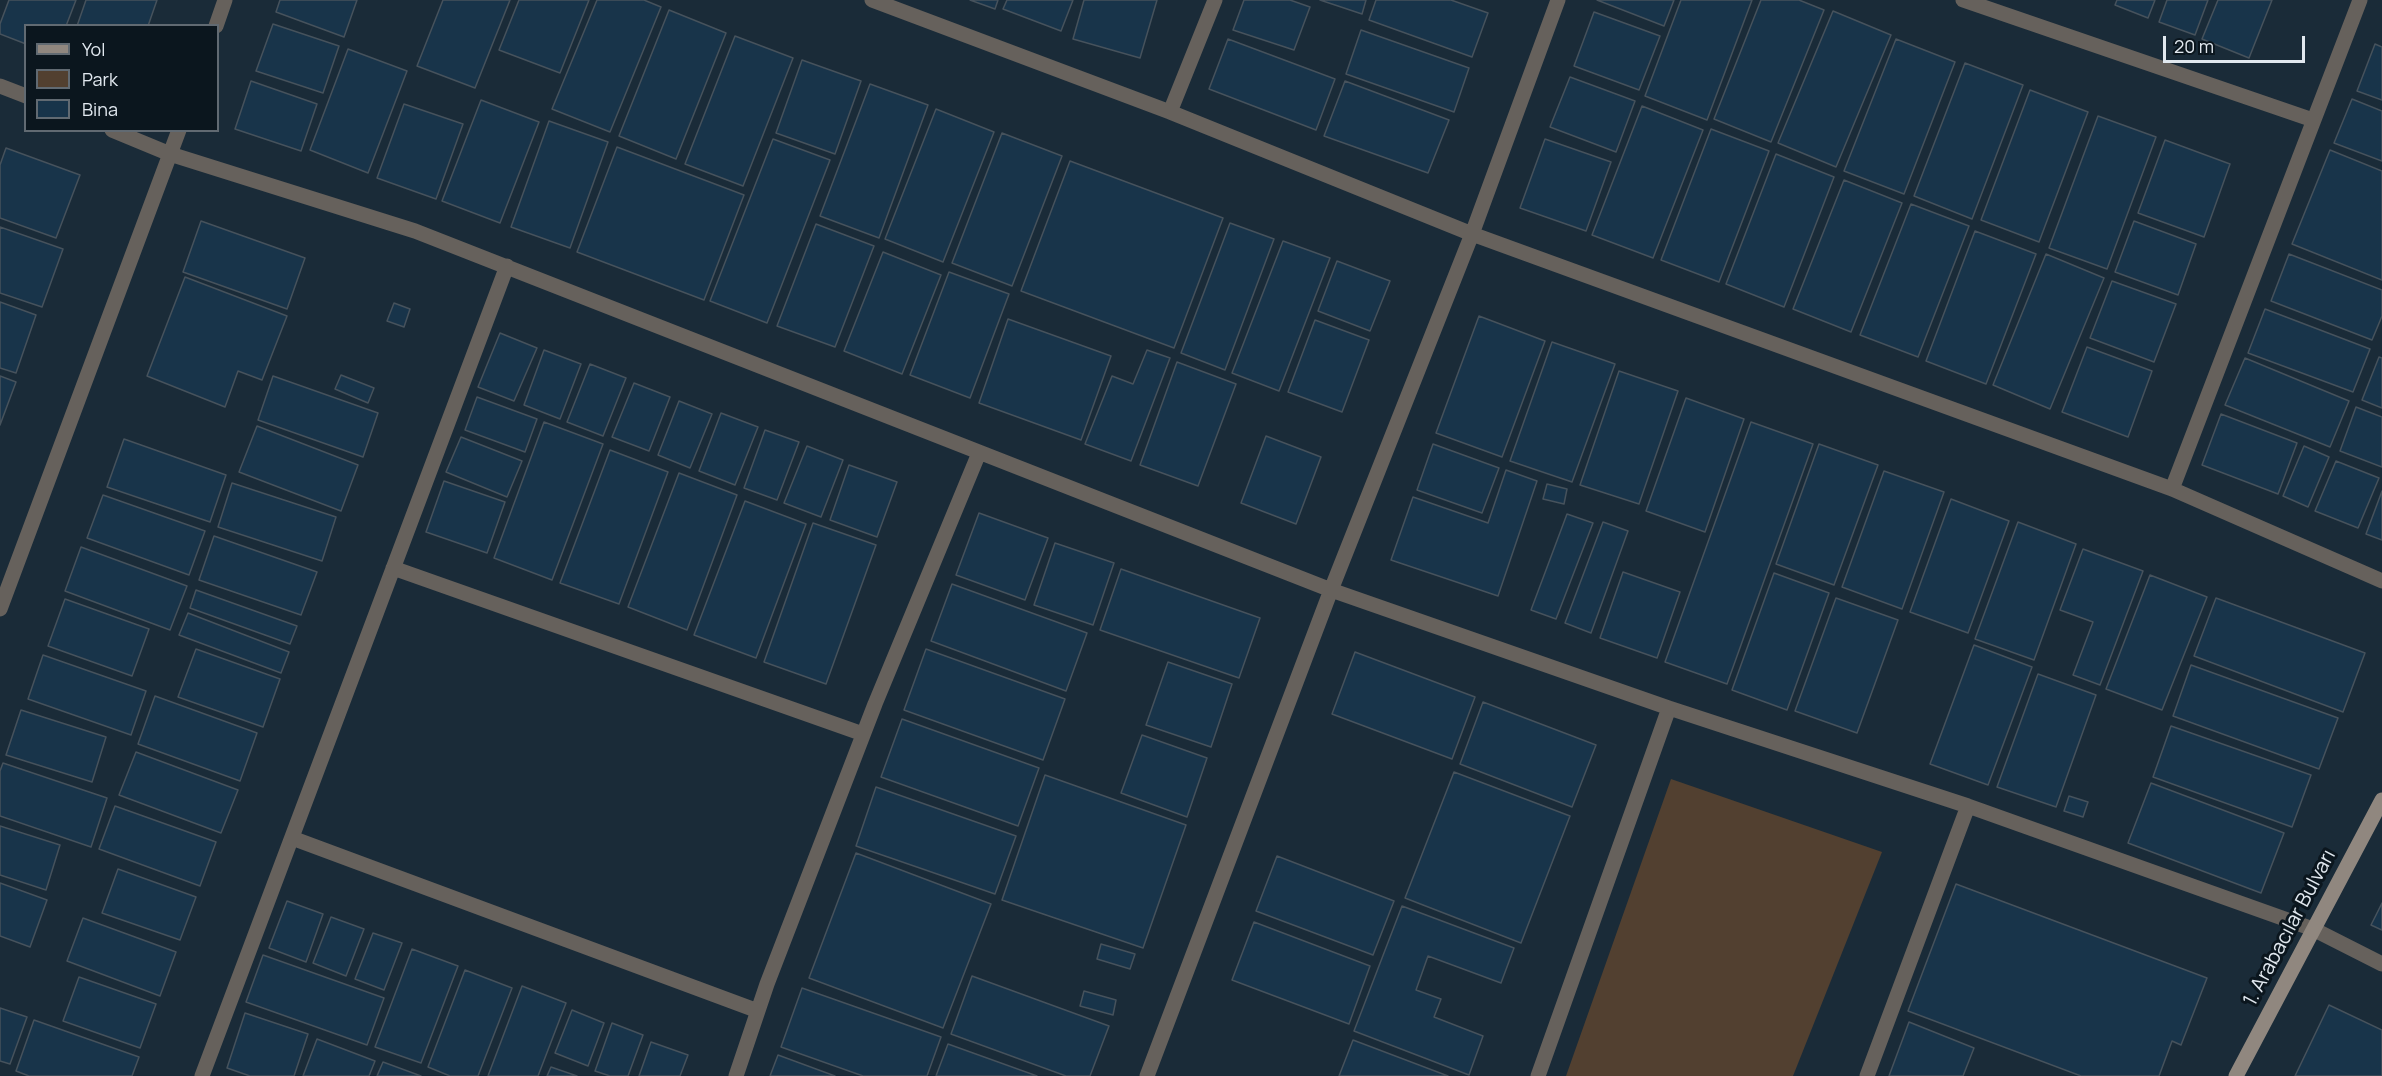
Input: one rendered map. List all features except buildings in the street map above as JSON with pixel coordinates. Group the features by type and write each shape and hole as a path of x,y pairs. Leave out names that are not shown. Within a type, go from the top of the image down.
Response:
{"main road":[{"name":"1. Arabacılar Bulvarı","path":"2236,1076 2382,800"}],"street":[{"path":"217,24 225,0"},
{"path":"872,0 1170,112 1472,234 2172,489 2382,581"},
{"path":"1170,112 1215,0"},
{"path":"1147,1076 1331,590 1472,234 1558,0"},
{"path":"1963,0 2313,120"},
{"path":"2172,489 2360,0"},
{"path":"0,86 24,95"},
{"path":"117,132 170,154 415,231 1331,590 1669,708 1968,806 2313,929 2382,964"},
{"path":"0,609 178,132"},
{"path":"202,1076 507,266"},
{"path":"736,1076 758,1011 863,734 978,453"},
{"path":"393,568 863,734"},
{"path":"1538,1076 1669,708"},
{"path":"1867,1076 1968,806"},
{"path":"292,838 758,1011"}],"shaded area":[{"path":"0,0 2382,0 2382,1076 0,1076"}],"green space":[{"path":"1671,779 1882,852 1793,1076 1566,1076"}]}
